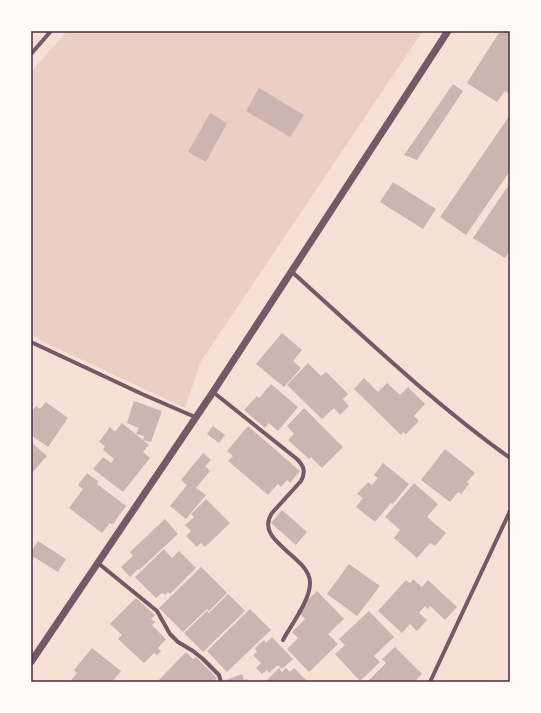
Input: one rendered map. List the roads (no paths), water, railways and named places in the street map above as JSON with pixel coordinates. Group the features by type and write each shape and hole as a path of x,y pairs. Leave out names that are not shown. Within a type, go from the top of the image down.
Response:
{"street":[{"path":"31,54 51,31"},
{"path":"31,662 213,392 448,31"},
{"path":"291,271 455,417 510,458"},
{"path":"31,342 195,417"},
{"path":"213,392 297,459 304,469 301,481 272,513 268,522 268,528 272,536 306,570 310,582 305,601 282,640"},
{"path":"430,682 510,511"},
{"path":"98,563 157,611 166,629 178,642 203,659 219,675 221,682"}]}
